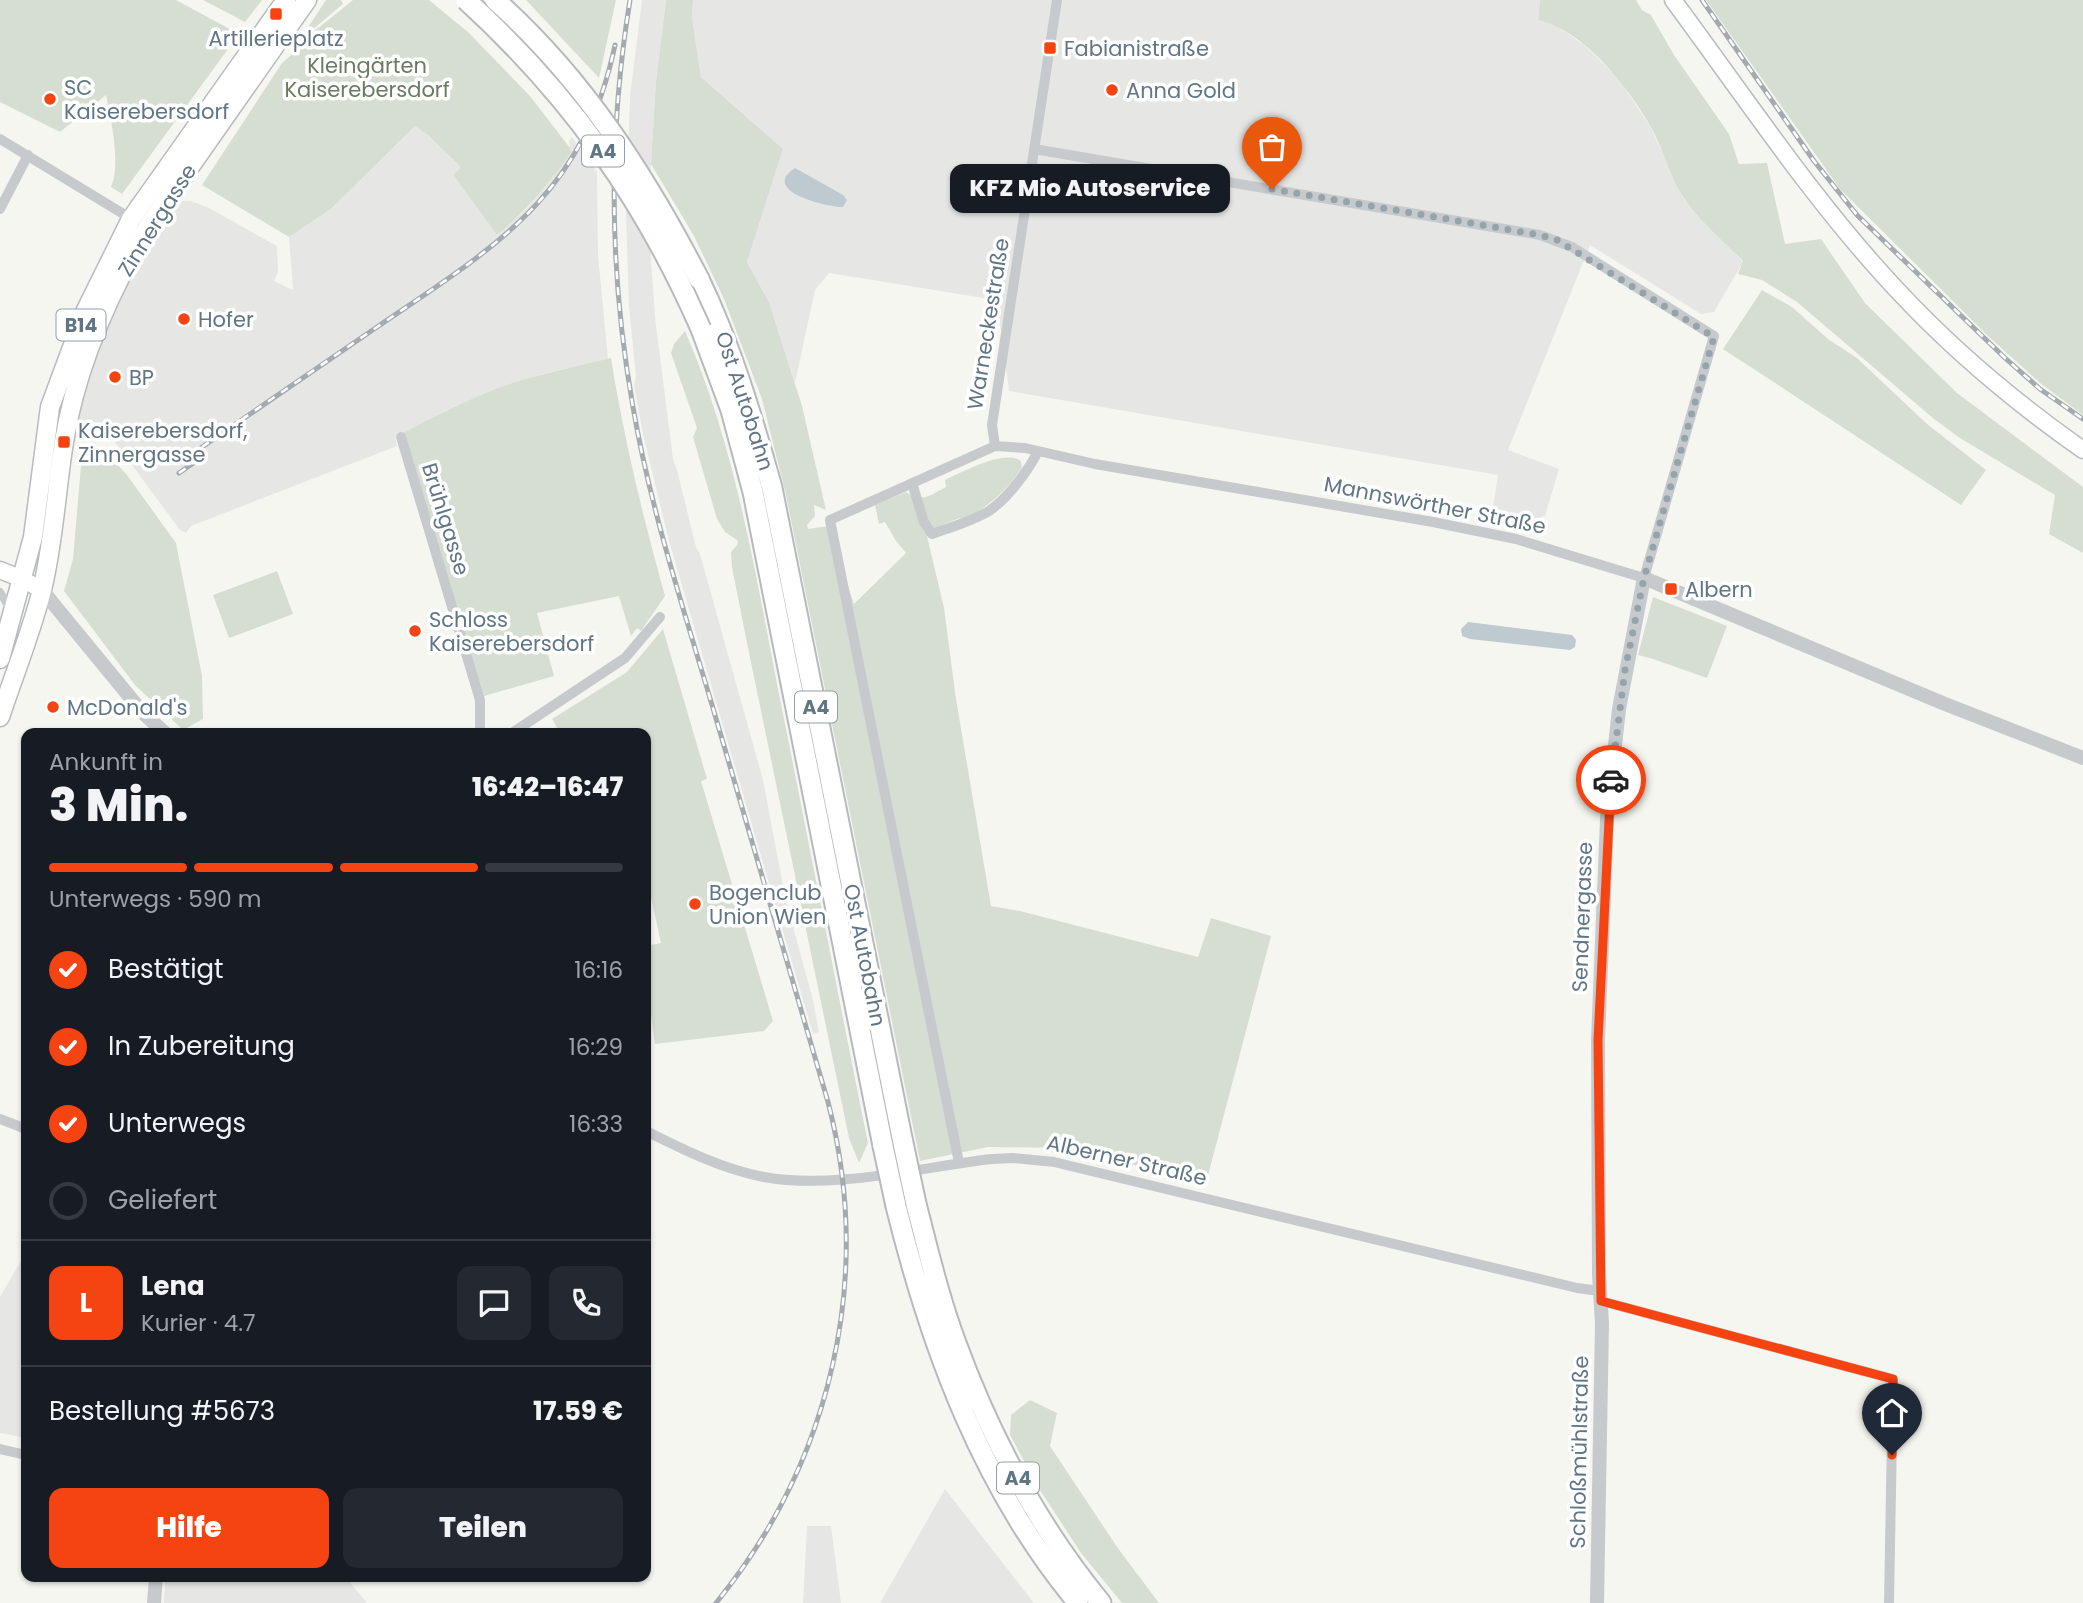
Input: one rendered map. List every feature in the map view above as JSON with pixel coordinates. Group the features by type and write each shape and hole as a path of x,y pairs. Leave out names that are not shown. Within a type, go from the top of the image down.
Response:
{"highway":[{"name":"Ost Autobahn","path":"466,0 500,31 552,87 600,147 645,215 701,329 731,410 753,492 883,1146 915,1282 964,1416 1009,1501 1078,1603"},
{"name":"Ost Autobahn","path":"495,0 569,76 616,137 661,206 719,321 749,403 772,488 903,1143 935,1276 956,1342 986,1417 1039,1515 1101,1603"}],"main road":[{"name":"Zinnergasse","path":"22,579 33,537 50,407 86,310 286,0"},
{"name":"Zinnergasse","path":"42,590 58,502 64,442 75,391 102,317 129,259 139,224 307,0"},
{"path":"1673,0 1827,208 1898,291 1973,364 2083,450"},
{"path":"0,584 22,579 42,590"},
{"name":"B14","path":"0,659 22,579"},
{"name":"B14","path":"0,717 42,590"}],"street":[{"name":"Warneckestraße","path":"995,446 992,425 1057,0"},
{"path":"0,139 139,224"},
{"name":"Sendnergasse","path":"1034,149 1540,235 1572,247 1714,337 1644,578 1619,709 1607,819 1598,1040 1600,1296"},
{"path":"0,209 28,155"},
{"name":"Brühlgasse","path":"401,437 480,699 480,728"},
{"path":"959,1163 830,520 995,446"},
{"name":"Mannswörther Straße","path":"995,446 1038,451 1095,464 1433,522 1516,539 1644,578 1945,704 2083,758"},
{"path":"912,484 924,522 932,534 967,522 990,510 1031,467 1038,451"},
{"path":"0,584 10,609"},
{"path":"42,590 143,713 160,728"},
{"path":"520,728 625,658 660,617"},
{"path":"0,1119 21,1127"},
{"name":"Alberner Straße","path":"651,1133 721,1166 785,1180 833,1180 1013,1158 1070,1164 1564,1284 1893,1379 1889,1603"},
{"name":"Schloßmühlstraße","path":"1597,1603 1600,1296"},
{"path":"0,1449 21,1454"},
{"path":"154,1603 156,1582"}],"shaded area":[{"path":"642,0 666,0 656,81 648,215 655,317 673,459 763,780 786,901 813,1000 819,1032 813,1034 669,541 634,386 636,376 629,307 626,215 630,96"},
{"path":"693,0 1540,0 1538,20 1553,23 1585,46 1619,79 1651,128 1684,199 1743,262 1714,312 1701,314 1590,245 1508,450 1559,469 1545,516 1542,516 1536,532 1491,520 1498,475 1009,391 997,301 990,299 829,273 815,290 795,383 769,302 747,262 783,149 701,77 692,17"},
{"path":"415,126 462,167 465,189 497,235 527,208 571,153 569,141 572,137 597,172 598,255 608,359 542,374 503,387 456,406 395,437 397,446 191,526 186,533 180,530 112,438 47,402 83,299 131,199 191,201 209,208 277,246 278,272 274,281 293,290 289,237 331,209"},
{"path":"795,168 843,195 847,200 843,207 811,201 790,190 785,184 786,176"},
{"path":"1468,622 1572,635 1576,640 1575,647 1570,650 1470,639 1462,636 1461,629"},
{"path":"21,1261 21,1437 0,1433 0,1297"},
{"path":"945,1489 1034,1603 880,1603"},
{"path":"807,1526 831,1526 841,1603 803,1603"},
{"path":"165,1582 350,1582 367,1603 164,1603"}],"green space":[{"name":"SC Kaiserebersdorf","path":"0,0 176,0 239,34 122,194 111,187 115,155 106,95 60,132 0,102"},
{"name":"Kleingärten Kaiserebersdorf","path":"203,0 262,0 245,22"},
{"path":"326,0 341,0 343,4 299,41"},
{"name":"Kleingärten Kaiserebersdorf","path":"353,0 429,0 468,32 530,96 570,148 571,153 546,186 497,235 455,177 454,174 461,167 415,126 331,209 289,237 202,185 282,63 299,48 297,45"},
{"path":"526,0 616,0 599,78"},
{"path":"666,0 693,0 692,17 701,77 783,149 747,262 769,302 802,406 826,510 814,505 815,516 807,525 808,529 828,526 854,604 906,553 885,522 879,524 875,505 906,492 917,497 931,495 946,487 945,480 994,460 1014,458 1021,461 1022,468 988,504 962,521 960,518 937,527 927,536 944,608 956,699 991,906 1198,957 1211,918 1271,936 1206,1183 1066,1148 988,1147 920,1161 786,495 762,399 724,299 694,236 651,164 656,81"},
{"path":"1540,0 1636,0 1642,10 1651,15 1674,55 1729,134 1739,164 1767,163 1785,244 1821,239 1865,303 1957,393 2083,487 2083,553 2049,534 2055,495 1960,438 1934,419 1797,302 1762,280 1738,274 1743,261 1703,222 1684,198 1652,129 1631,96 1588,48 1555,26 1538,20"},
{"path":"1706,0 2083,0 2083,415 2040,383 1988,336 1840,189"},
{"path":"1762,290 1792,307 1828,339 1857,358 1927,424 1986,470 1961,505 1723,349"},
{"path":"685,331 717,417 751,550 868,1143 859,1163 849,1138 732,567 731,552 738,544 737,540 725,532 717,519 693,437 697,428 671,353 674,344"},
{"path":"611,358 635,478 665,596 641,631 637,628 631,636 619,596 537,613 554,676 484,696 403,433 451,408 501,387 542,374"},
{"path":"95,449 116,463 176,543 202,676 203,719 187,728 181,728 135,685 64,591 73,559 82,454"},
{"path":"277,571 293,614 229,638 213,595"},
{"path":"1653,597 1727,626 1707,678 1638,655"},
{"name":"Bogenclub Union Wien","path":"663,629 707,779 701,781 773,1021 764,1031 655,1044 651,1015 651,945 661,943 651,898 651,728 557,728 552,719 627,672"},
{"path":"1030,1400 1057,1413 1050,1446 1117,1547 1159,1603 1122,1603 1081,1553 1038,1487 1010,1435 1011,1415"}],"railway":[{"path":"630,0 618,102 614,204 619,305 633,407 649,485 670,562 828,1102 841,1169 846,1235 843,1301 832,1366 814,1429 788,1490 756,1548 716,1603"},
{"path":"1702,0 1814,161 1857,215 2005,358 2040,389 2083,419"},
{"path":"189,456 460,270 529,213 557,180 581,142 600,97 615,45"},
{"path":"179,473 205,455"}],"way so far":[{"path":"1272,189 1557,240 1714,337 1644,578 1625,670 1611,780"}],"place":[{"name":"Artillerieplatz","path":"276,14"},
{"name":"Fabianistraße","path":"1050,48"},
{"name":"Anna Gold","path":"1112,90"},
{"name":"SC Kaiserebersdorf","path":"50,99"},
{"name":"KFZ Mio Autoservice","path":"1272,189"},
{"name":"Hofer","path":"184,319"},
{"name":"BP","path":"115,377"},
{"name":"Kaiserebersdorf, Zinnergasse","path":"64,442"},
{"name":"Albern","path":"1671,589"},
{"name":"Schloss Kaiserebersdorf","path":"415,631"},
{"name":"McDonald's","path":"53,707"},
{"name":"Bogenclub Union Wien","path":"695,904"}],"route":[{"path":"1611,780 1598,1040 1601,1301 1893,1379 1892,1455"}]}
